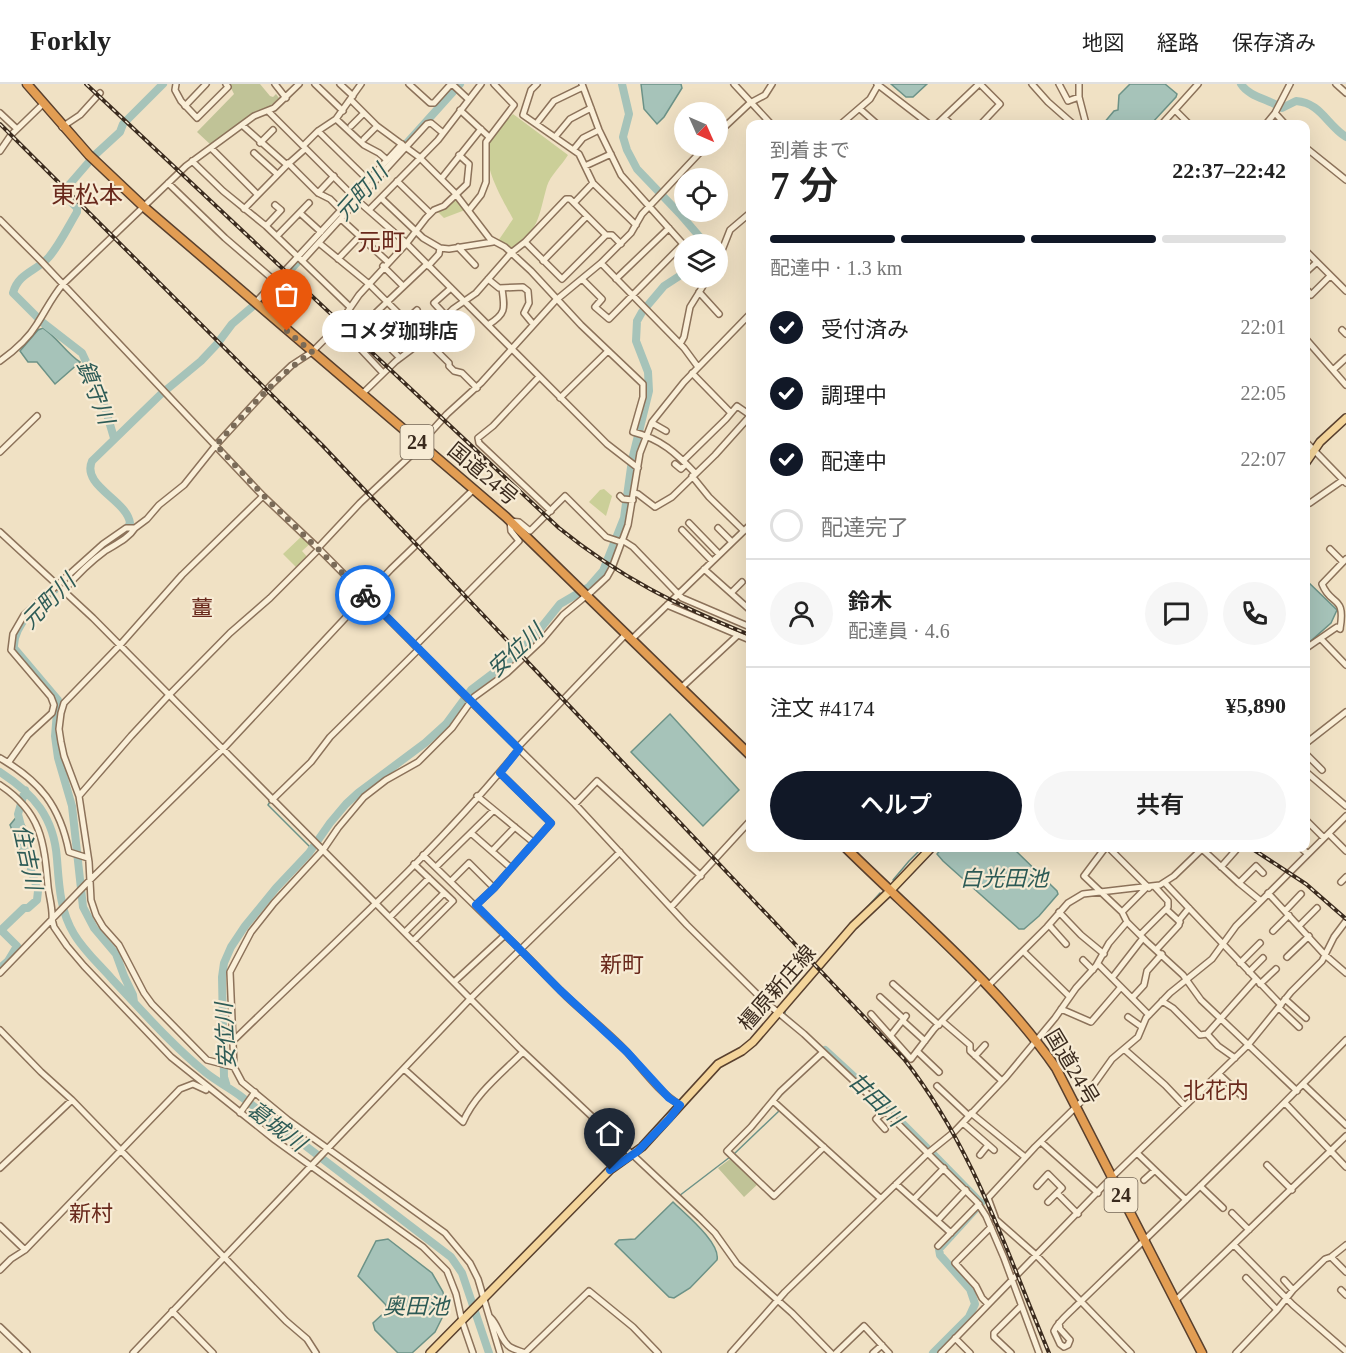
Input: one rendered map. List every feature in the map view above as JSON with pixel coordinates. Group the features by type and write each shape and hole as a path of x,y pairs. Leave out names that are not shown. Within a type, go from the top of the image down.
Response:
{"highway":[{"name":"国道24号","path":"29,85 62,127 144,207 510,521 746,751"},
{"name":"国道24号","path":"850,852 1013,1011 1056,1068 1202,1353"}],"main road":[{"path":"1310,456 1346,418"},
{"name":"橿原新庄線","path":"430,1353 610,1170 633,1155 669,1119 718,1064 753,1042 853,926 927,852"}],"street":[{"path":"176,84 175,90 185,106 197,118 228,87 226,84"},
{"path":"185,106 206,84"},
{"path":"275,84 286,98"},
{"path":"0,361 38,324 52,297 63,284 168,183 192,161 254,116 268,111 286,98 299,84"},
{"path":"315,84 343,111"},
{"path":"234,1040 423,855 500,773 519,748 628,637 667,605 744,531 709,497 685,462 656,439 633,432 643,397 644,384 608,351 541,280 511,253 493,242 469,210 441,179 419,157 377,126 340,84"},
{"path":"244,209 318,131 336,119 361,84"},
{"path":"409,84 430,103 434,103 453,84 468,99"},
{"path":"369,210 443,133 481,84"},
{"path":"469,210 481,195 486,182 484,147 488,136 514,105 494,84"},
{"path":"537,84 531,90 523,115 574,149 581,156 593,183 636,225"},
{"path":"734,84 767,120"},
{"path":"728,124 750,103 765,95 771,84"},
{"path":"946,120 944,118 980,84 1000,104 985,120"},
{"path":"1032,84 1068,120"},
{"path":"1059,84 1068,101 1078,96"},
{"path":"1079,84 1078,96 1085,120"},
{"path":"1166,120 1198,84"},
{"path":"1269,120 1290,84"},
{"path":"1336,84 1346,93"},
{"path":"536,124 554,101 583,85 599,130 621,175 683,244 609,319 595,307 602,299 582,279"},
{"path":"846,120 870,99 878,85 924,120"},
{"path":"62,127 80,116 100,93"},
{"path":"0,151 17,129 43,104"},
{"path":"555,137 570,119 591,108"},
{"path":"1278,108 1283,120"},
{"path":"860,109 872,120"},
{"path":"460,110 488,136"},
{"path":"1175,110 1185,120"},
{"path":"268,111 428,265 607,444 636,467"},
{"path":"0,113 17,129"},
{"path":"351,126 364,113"},
{"path":"336,119 364,145 380,153 387,160"},
{"path":"255,303 275,281 319,243 341,219 368,180 387,160 429,123 443,133"},
{"path":"242,125 318,193 330,199 341,210"},
{"path":"364,139 377,126"},
{"path":"441,179 481,129"},
{"path":"260,143 273,130"},
{"path":"574,149 583,138 599,130"},
{"path":"318,131 368,180"},
{"path":"300,259 341,210 356,198 404,146"},
{"path":"212,148 257,194"},
{"path":"1310,151 1346,180"},
{"path":"254,153 277,174"},
{"path":"585,166 610,154"},
{"path":"64,590 84,569 104,552 126,538 159,505 184,485 216,445 272,384 292,365 312,352 340,323 350,307 406,244 430,213 444,206 467,184 469,164 459,155"},
{"path":"79,796 130,735 230,633 270,598 360,503 421,445 447,414 477,388 533,324 621,244 631,233 642,214 697,156"},
{"path":"192,161 223,191 266,226 350,307"},
{"path":"318,193 334,176"},
{"path":"397,181 430,213"},
{"path":"168,183 225,238 275,281"},
{"path":"574,203 593,183"},
{"path":"381,198 426,241 440,248 448,249 493,242"},
{"path":"362,394 446,316 476,293 511,253 525,242 566,199 570,199 606,235"},
{"path":"277,237 309,203"},
{"path":"266,226 281,210 275,205"},
{"path":"300,213 321,232"},
{"path":"543,261 587,216"},
{"path":"728,235 730,230 746,216"},
{"path":"341,219 386,264 403,286"},
{"path":"0,220 264,496 575,804 671,907 763,1000 823,1052 966,1190 986,1216 1038,1353"},
{"path":"616,279 669,228"},
{"path":"525,242 562,279 606,235 612,235 621,244"},
{"path":"338,259 360,236"},
{"path":"319,243 369,284 449,363 448,366 462,373 477,388"},
{"path":"458,247 475,264"},
{"path":"399,358 365,322 428,265 439,254 440,248"},
{"path":"1310,255 1346,291"},
{"path":"1310,268 1317,262"},
{"path":"601,263 680,344 698,367"},
{"path":"1310,294 1330,276"},
{"path":"488,279 502,289 523,287 528,291 529,303 524,313 533,324"},
{"path":"446,316 434,303 451,288"},
{"path":"680,344 684,337 688,311 702,288"},
{"path":"488,325 498,319 503,311 502,289"},
{"path":"699,292 719,314"},
{"path":"405,321 417,310"},
{"path":"500,1353 478,1279 470,1263 445,1233 288,1120 242,1082 233,1067 234,1040 230,972 251,932 322,849 354,807 386,780 418,762 452,728 470,701 501,679 542,639 584,592 609,573 628,525 636,467 645,435 662,407 746,318"},
{"path":"354,342 383,374"},
{"path":"1310,344 1346,385"},
{"path":"560,398 608,351"},
{"path":"1333,370 1346,358"},
{"path":"692,373 731,413"},
{"path":"539,377 493,426 478,438 478,443 551,510"},
{"path":"675,464 681,469 737,406 746,413"},
{"path":"0,452 37,416"},
{"path":"622,497 633,497 638,494 655,507 672,497 746,420"},
{"path":"652,423 666,431"},
{"path":"1310,446 1344,482 1310,503"},
{"path":"0,973 53,917 222,750 391,569 474,489"},
{"path":"8,763 28,735 57,713 182,575 264,496"},
{"path":"272,800 311,762 330,737 519,541 511,531 510,521 519,522 530,531 565,496 606,537 633,547 682,598 746,624"},
{"path":"689,523 719,554"},
{"path":"134,528 126,528 94,551 24,615 13,634 10,646 51,697 57,713 64,756 79,796 91,900 96,915 119,945 152,1004 207,1060 233,1067"},
{"path":"718,528 732,542"},
{"path":"0,532 120,645 523,1052 715,1233 737,1264 831,1353"},
{"path":"683,532 698,542 712,561"},
{"path":"1330,549 1345,561 1322,584 1343,609 1343,631"},
{"path":"704,569 746,606"},
{"path":"731,593 742,582"},
{"path":"667,605 746,638"},
{"path":"1310,646 1337,627 1343,631"},
{"path":"681,688 738,635"},
{"path":"1321,639 1346,665"},
{"path":"1310,740 1346,712"},
{"path":"0,758 44,791 51,801 65,834 69,852 86,857"},
{"path":"1310,758 1322,770"},
{"path":"476,905 494,888 551,823 500,773"},
{"path":"1310,775 1346,806"},
{"path":"575,804 597,782 701,876"},
{"path":"0,785 27,808 39,829 47,868 54,927 68,946 111,995 171,1056 213,1092 423,1247 441,1264 447,1271 456,1294 473,1353"},
{"path":"477,796 533,842"},
{"path":"436,867 494,810"},
{"path":"1131,1353 996,1217 988,1198 1024,1156 1093,1089 1112,1059 1138,1037 1144,1020 1162,1001 1212,959 1236,926 1346,816"},
{"path":"1310,823 1346,851"},
{"path":"671,907 746,826"},
{"path":"492,851 515,827"},
{"path":"471,833 511,868"},
{"path":"133,1353 470,999 620,852"},
{"path":"1104,852 1084,876 1122,912 1127,922 1187,979 1193,992 1297,1091"},
{"path":"1111,852 1150,888 1168,901 1167,910 1142,937 1112,978"},
{"path":"871,1014 911,1059 941,1023 1023,951 1077,896 1150,888 1166,883 1199,852"},
{"path":"1207,852 1261,901"},
{"path":"1210,869 1234,852"},
{"path":"423,855 521,949 560,990 627,1052 669,1098 680,1105"},
{"path":"451,881 469,863 494,888"},
{"path":"413,941 453,901 414,864"},
{"path":"1239,883 1256,866 1263,873"},
{"path":"1341,882 1346,877"},
{"path":"390,917 429,878"},
{"path":"1166,883 1299,1027"},
{"path":"1122,912 1150,888"},
{"path":"405,932 444,893"},
{"path":"1268,893 1325,955 1346,973"},
{"path":"1273,931 1301,894"},
{"path":"1156,950 1189,908"},
{"path":"1300,926 1317,908"},
{"path":"1167,910 1180,922"},
{"path":"1059,912 1081,935 1104,954"},
{"path":"940,1353 1111,1178 1248,1045 1285,999 1320,963 1346,921"},
{"path":"731,1353 777,1300 880,1198 963,1123 1002,1081 1098,964 1109,943 1127,922"},
{"path":"1049,925 1066,944"},
{"path":"454,982 505,935"},
{"path":"1287,957 1309,936"},
{"path":"1240,963 1260,944"},
{"path":"1023,951 1070,996"},
{"path":"1132,998 1144,985 1147,970 1162,954"},
{"path":"1249,972 1263,958"},
{"path":"1083,960 1093,970"},
{"path":"1098,964 1149,1015"},
{"path":"1162,1001 1173,1008 1200,1035 1207,1034 1258,982 1276,969"},
{"path":"893,984 970,1045 970,1051 1002,1081"},
{"path":"1061,1009 1091,1022 1121,987"},
{"path":"880,997 925,1041"},
{"path":"1285,999 1306,1018"},
{"path":"1128,1017 1142,1028"},
{"path":"891,1035 904,1019"},
{"path":"0,1030 72,1100 286,1321 307,1339 316,1353"},
{"path":"1207,1034 1218,1046 1235,1058"},
{"path":"1059,1323 1060,1329 1070,1340 1063,1350 1054,1331 1059,1323 1285,1103 1346,1040"},
{"path":"975,1056 985,1045"},
{"path":"1124,1049 1166,1084 1185,1106"},
{"path":"404,1069 463,1122 469,1107 477,1097 523,1052"},
{"path":"823,1052 728,1150 774,1196 824,1147"},
{"path":"918,1052 939,1071"},
{"path":"1219,1074 1244,1098"},
{"path":"0,1270 25,1250 180,1089 193,1084 213,1092"},
{"path":"1303,1084 1346,1125"},
{"path":"937,1086 1024,1156"},
{"path":"241,1112 254,1094"},
{"path":"0,1168 72,1100"},
{"path":"775,1103 880,1198"},
{"path":"1285,1103 1346,1167"},
{"path":"885,1111 876,1119 885,1129"},
{"path":"963,1123 994,1150"},
{"path":"1176,1301 1346,1136"},
{"path":"1041,1142 1098,1193"},
{"path":"980,1155 988,1145"},
{"path":"1137,1153 1186,1200"},
{"path":"1267,1165 1292,1190"},
{"path":"914,1199 944,1168"},
{"path":"1144,1180 1154,1171"},
{"path":"1037,1186 1048,1174 1062,1188 1048,1202"},
{"path":"896,1184 951,1233"},
{"path":"1200,1186 1223,1208"},
{"path":"938,1220 966,1190"},
{"path":"1057,1193 1078,1214"},
{"path":"938,1246 980,1206"},
{"path":"1232,1213 1249,1230"},
{"path":"986,1216 996,1217"},
{"path":"0,1226 25,1250"},
{"path":"988,1304 956,1263 990,1227"},
{"path":"1234,1245 1309,1321 1346,1351"},
{"path":"1236,1353 1293,1290 1325,1259 1346,1245"},
{"path":"1331,1257 1346,1272"},
{"path":"1246,1278 1277,1310"},
{"path":"1284,1280 1293,1290"},
{"path":"489,1316 496,1323 508,1345 525,1353 589,1291 633,1327 658,1353"},
{"path":"1011,1353 994,1334 1021,1306"},
{"path":"172,1311 213,1353"},
{"path":"836,1353 864,1326 889,1353"},
{"path":"0,1327 27,1353"},
{"path":"955,1338 970,1353"},
{"path":"873,1353 882,1345"}],"green space":[{"path":"229,84 260,84 270,96 273,97 276,94 279,98 268,108 211,145 197,132 234,94"},
{"path":"513,114 568,155 549,182 533,229 521,243 511,250 506,244 498,241 513,219 492,178 487,154 493,134"},
{"path":"453,200 457,200 465,210 444,218 437,211"},
{"path":"604,489 612,496 606,516 589,502 600,490"},
{"path":"304,534 312,542 302,551 309,559 298,569 283,554"},
{"path":"733,1157 759,1183 744,1197 718,1168"}],"water":[{"path":"641,84 681,84 682,88 657,124 644,109"},
{"path":"891,84 927,84 913,97 906,97"},
{"path":"1130,84 1165,84 1177,94 1155,120 1106,120 1114,111 1118,110 1119,95"},
{"path":"43,328 80,362 55,384 37,362 28,362 20,351 38,330"},
{"path":"1310,584 1337,610 1331,623 1310,642"},
{"path":"670,714 739,790 703,826 631,752"},
{"path":"18,815 29,833 35,878 32,878 26,866 10,825"},
{"name":"白光田池","path":"939,852 1017,852 1058,894 1039,916 1024,929 1019,929 937,854"},
{"path":"673,1202 708,1237 717,1253 717,1260 690,1288 674,1298 669,1297 615,1244 619,1240 635,1239"},
{"name":"奥田池","path":"388,1239 432,1273 443,1292 446,1310 435,1332 412,1353 398,1353 375,1330 373,1323 386,1311 386,1305 358,1276 376,1241"}],"waterway":[{"name":"鎮守川","path":"96,154 120,132 123,124 163,84"},
{"name":"元町川","path":"407,143 460,84"},
{"name":"安位川","path":"622,84 629,114 623,137 627,150 637,169 697,234"},
{"path":"1241,84 1254,95 1282,108 1296,101 1312,106 1346,137"},
{"name":"鎮守川","path":"88,163 62,193 77,208 64,235 49,257 19,281 13,293 42,322 82,353 101,394 114,438"},
{"name":"元町川","path":"262,300 305,254"},
{"name":"安位川","path":"227,1087 224,1077 222,977 224,963 231,947 245,926 309,853 346,804 446,724 471,690 504,665 532,639 560,604 589,587 603,571 624,518 632,460 649,391 648,372 636,341 637,321 664,286 674,280"},
{"name":"元町川","path":"96,553 125,534 130,523 121,507 98,486 93,478 90,470 92,461 160,395 201,361 232,324 252,307"},
{"name":"元町川","path":"74,573 27,617 15,637 14,648 58,700 55,736 58,758 72,806 83,907 94,928 116,954 134,1002"},
{"name":"葛城川","path":"0,772 23,789 47,819 55,844 63,907 69,925 87,952 157,1027 205,1072 239,1095 451,1257 462,1273 489,1353"},
{"name":"住吉川","path":"21,826 18,814 25,790"},
{"path":"271,800 268,805 312,849"},
{"path":"893,880 918,852"},
{"name":"住吉川","path":"0,968 8,961 17,946 1,930 24,908 28,908 37,900 38,891 31,870"},
{"path":"790,992 880,893"},
{"path":"785,1009 785,1014 825,1050"},
{"name":"甘田川","path":"825,1050 927,1148"},
{"path":"776,1101 787,1089"},
{"path":"734,1154 779,1111 774,1105"},
{"path":"1060,1119 1067,1112"},
{"name":"甘田川","path":"933,1154 981,1203 939,1249 940,1255 970,1289 975,1304 969,1317 933,1353"},
{"path":"679,1196 730,1157"},
{"path":"981,1203 987,1197"}],"railway":[{"path":"86,84 559,528 605,562 650,589 746,633"},
{"path":"0,124 322,445 904,1059 929,1093 969,1164 987,1201 1049,1353"},
{"path":"1257,852 1306,884 1346,919"}],"way so far":[{"path":"287,331 312,352 292,365 272,384 216,445 264,496 365,595"}],"place":[{"name":"コメダ珈琲店","path":"287,331"}],"district":[{"name":"東松本","path":"87,195"},
{"name":"元町","path":"381,242"},
{"name":"薑","path":"202,608"},
{"name":"新町","path":"622,964"},
{"name":"北花内","path":"1216,1090"},
{"name":"新村","path":"91,1213"}],"route":[{"path":"365,595 519,749 500,773 551,823 494,888 476,905 569,999 627,1052 669,1098 680,1105 638,1151 610,1170"}]}
